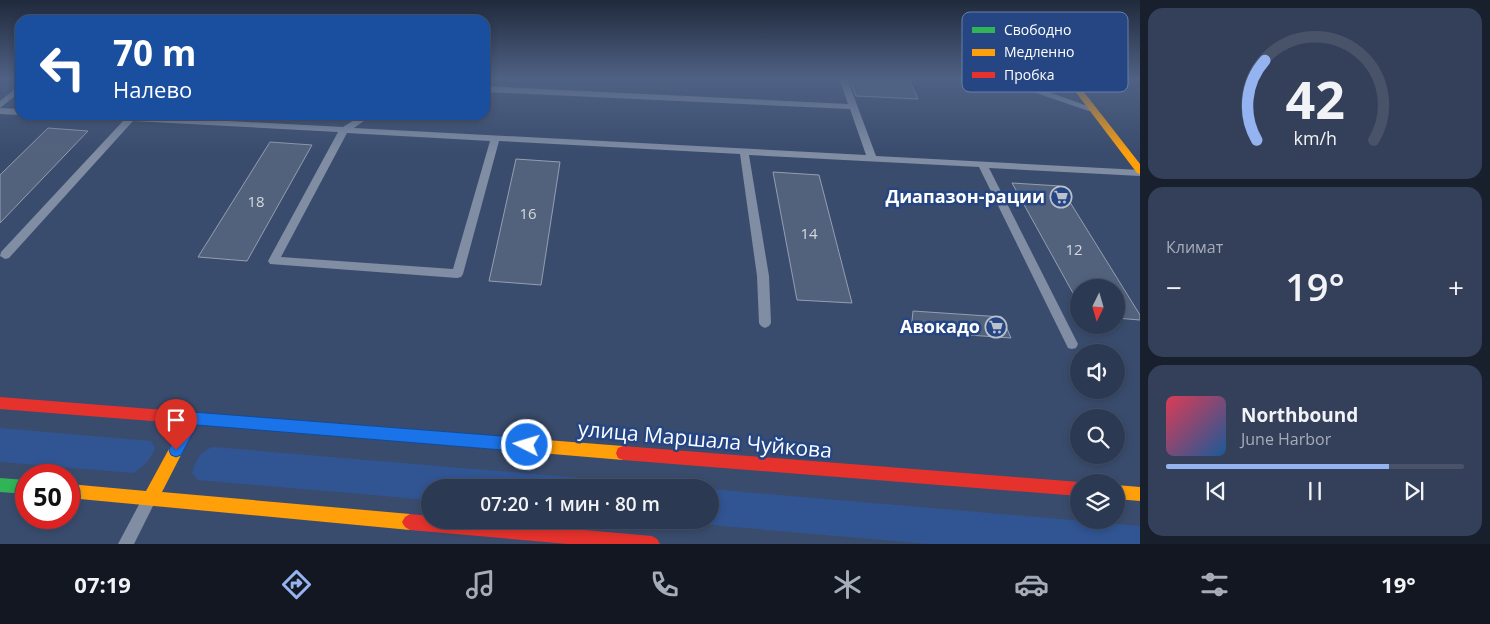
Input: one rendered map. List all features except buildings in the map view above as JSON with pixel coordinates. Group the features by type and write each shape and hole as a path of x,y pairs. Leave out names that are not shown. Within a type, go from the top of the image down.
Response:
{"main road":[{"path":"1089,103 1140,172"},
{"name":"улица Маршала Чуйкова","path":"0,403 1070,488"},
{"path":"150,499 193,418"},
{"path":"0,485 15,486"},
{"path":"80,492 652,544"},
{"path":"1125,493 1140,494"}],"lane":[{"path":"783,103 853,107"},
{"path":"852,103 872,159"},
{"path":"1075,103 1094,110"},
{"path":"0,111 15,112"},
{"path":"6,255 128,120"},
{"path":"163,120 1140,172"},
{"path":"360,120 343,131 274,261 458,274 495,139"},
{"path":"744,152 763,276 765,323"},
{"path":"982,164 1072,344"},
{"path":"126,544 150,499"}],"shaded area":[{"path":"0,428 151,441 155,448 147,462 133,473 80,469 80,464 0,462"},
{"path":"213,447 595,479 421,479 421,499 198,480 192,473 195,464 199,457"},
{"path":"719,490 1070,520 1070,529 1125,529 1125,525 1140,526 1140,544 929,544 719,526"}],"traffic: fast":[{"path":"0,485 15,486"}],"traffic: slow":[{"path":"1088,103 1140,171"},
{"path":"150,499 193,418"},
{"path":"317,428 623,453"},
{"path":"80,492 410,522"},
{"path":"1125,493 1140,494"}],"traffic: jam":[{"path":"0,403 317,428"},
{"path":"623,453 1070,488"},
{"path":"410,522 652,544"}],"place":[{"name":"Диапазон-рации","path":"1061,197"},
{"name":"Авокадо","path":"996,327"}],"route":[{"path":"176,450 193,418 527,445"}]}
